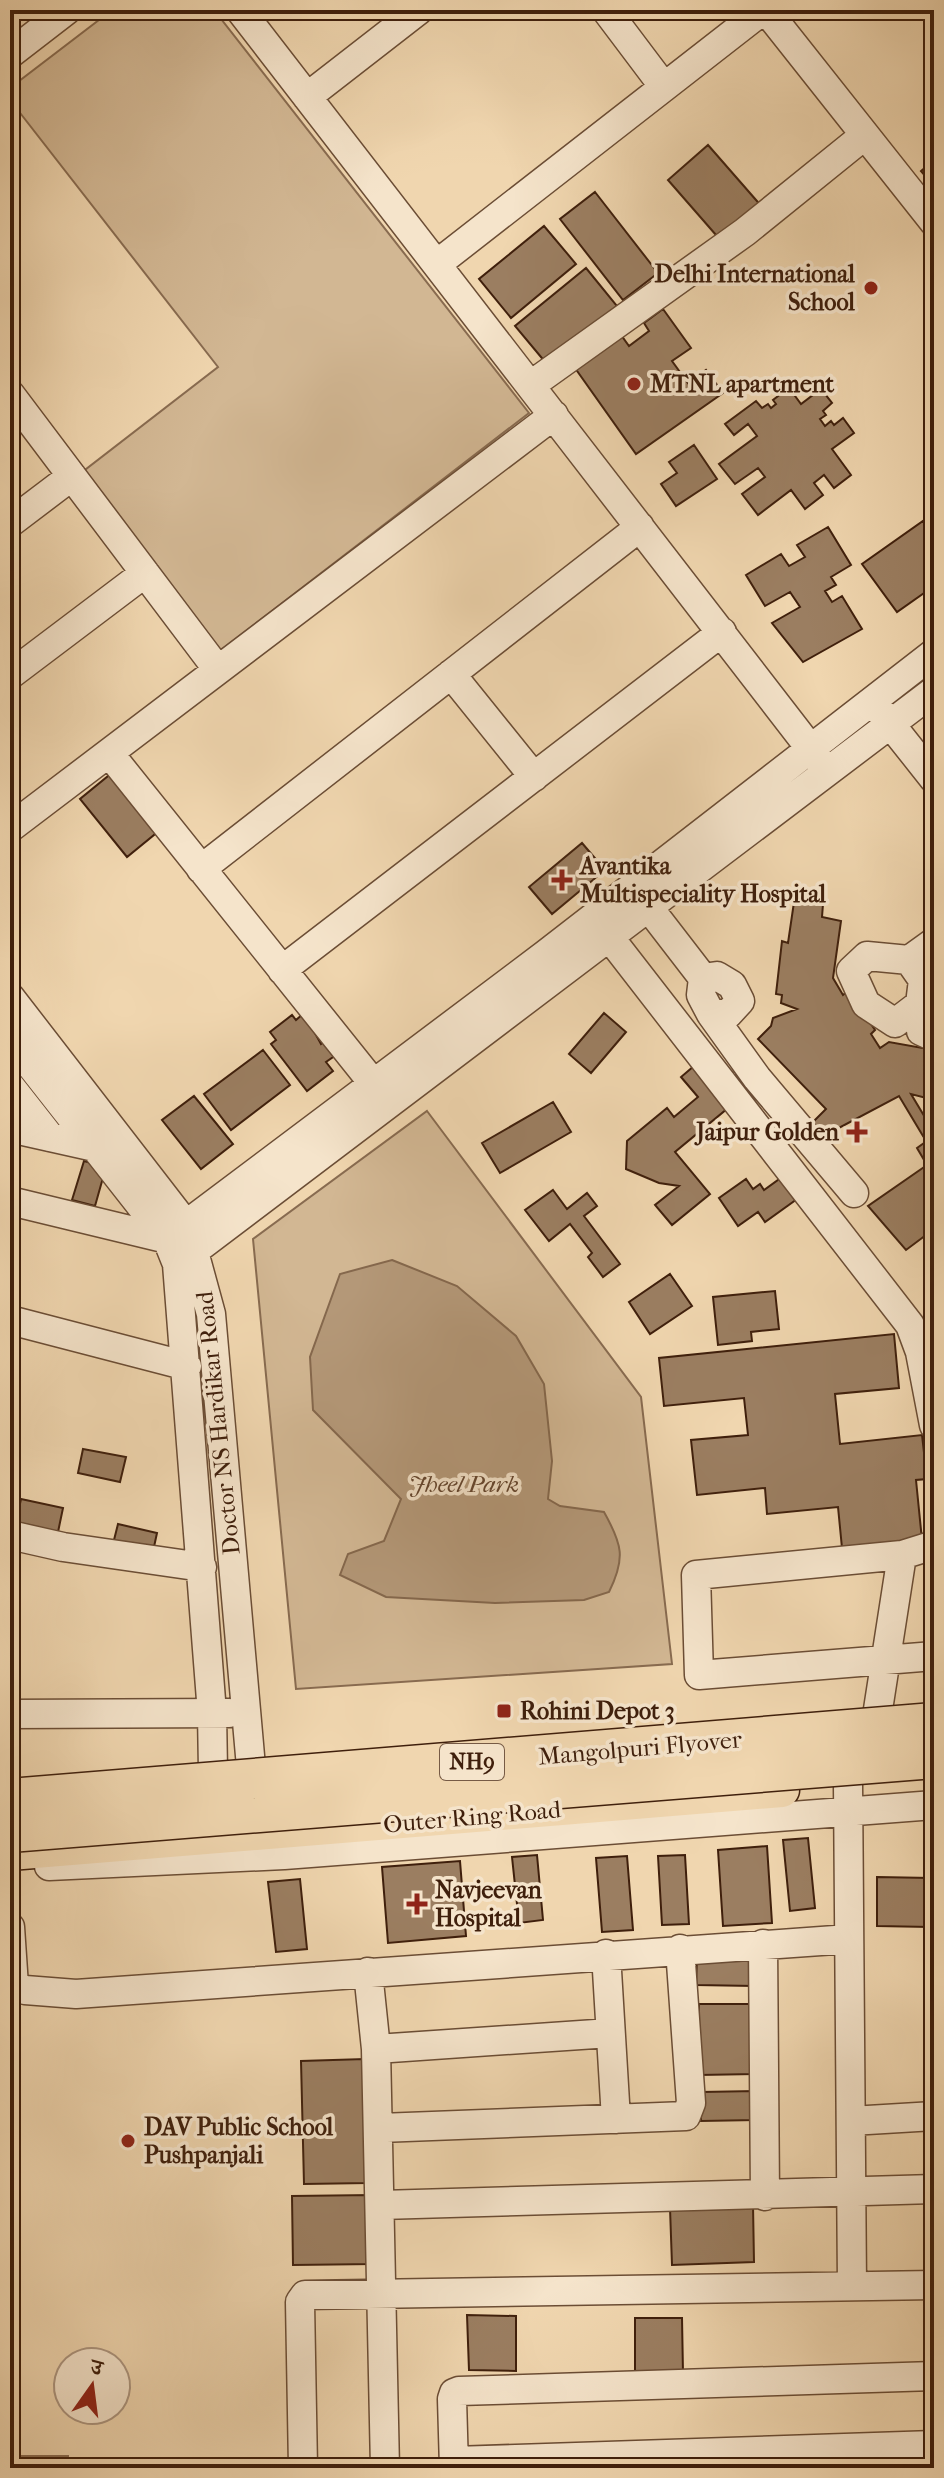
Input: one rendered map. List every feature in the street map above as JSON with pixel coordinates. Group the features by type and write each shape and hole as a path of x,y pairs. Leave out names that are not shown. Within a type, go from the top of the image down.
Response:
{"highway":[{"name":"Mangolpuri Flyover","path":"15,1787 934,1723"},
{"name":"Mangolpuri Flyover","path":"14,1851 934,1758"}],"main road":[{"path":"14,1851 15,1787 934,1711"},
{"path":"425,1752 440,1820"},
{"name":"Outer Ring Road","path":"14,1851 440,1820 848,1798 934,1777"}],"street":[{"path":"10,54 67,10"},
{"path":"240,10 819,759"},
{"path":"307,97 419,10"},
{"path":"606,10 664,87"},
{"path":"437,264 764,10 865,135 930,209"},
{"path":"531,385 745,232 865,135"},
{"path":"10,394 218,670"},
{"path":"10,828 554,415"},
{"path":"10,523 72,476"},
{"path":"201,869 640,527"},
{"path":"10,675 145,573"},
{"path":"282,970 722,632"},
{"path":"10,1201 182,1244 641,898 819,759 872,701 934,653"},
{"path":"451,674 534,777"},
{"path":"819,759 892,725 934,691"},
{"path":"872,701 934,779"},
{"path":"109,753 382,1094"},
{"path":"382,1094 610,938 641,898"},
{"path":"641,898 703,978 701,995 711,1014 757,1078 854,1193"},
{"path":"610,938 910,1325 920,1352 934,1425"},
{"path":"920,1004 895,1023 866,1004 851,971 867,956 909,960 934,942"},
{"path":"909,960 923,980 921,1031 934,1037"},
{"name":"Doctor NS Hardikar Road","path":"10,997 182,1244 211,1314 251,1767"},
{"name":"Doctor NS Hardikar Road","path":"10,1039 95,1147 182,1244 187,1366 212,1713 213,1771"},
{"path":"10,1086 50,1137"},
{"path":"10,1128 95,1147"},
{"path":"10,1320 187,1366"},
{"path":"10,1535 63,1547 202,1567"},
{"path":"934,1545 902,1555 696,1575 699,1675 934,1656"},
{"path":"877,1716 902,1555"},
{"path":"10,1714 246,1713"},
{"path":"848,1798 852,2286"},
{"path":"14,1851 284,1855 848,1798 934,1805"},
{"path":"10,1927 14,1986 44,1993 76,1994 849,1939"},
{"path":"763,1944 765,2196"},
{"path":"380,2128 686,2116 690,2111 680,1949"},
{"path":"606,1954 616,2119"},
{"path":"368,1972 380,2128 385,2468"},
{"path":"376,2049 610,2033"},
{"path":"851,2121 934,2116"},
{"path":"381,2205 851,2194 934,2189"},
{"path":"303,2468 301,2299 305,2295 934,2285"},
{"path":"934,2376 459,2391 454,2393 452,2399 454,2465 934,2445"}],"green space":[{"path":"112,10 214,10 529,413 220,651 81,473 218,367 10,100 10,88"},
{"name":"Jheel Park","path":"427,1111 641,1397 672,1664 296,1689 253,1239"},
{"path":"10,2456 68,2456 68,2468 10,2468"}],"shaded area":[{"path":"392,1260 457,1286 516,1336 544,1384 552,1461 548,1499 560,1506 604,1512 615,1533 620,1560 609,1592 584,1600 495,1603 386,1597 340,1575 348,1554 384,1541 401,1499 313,1410 310,1357 340,1274"}],"building":[{"path":"708,145 763,208 723,243 668,180"},
{"path":"934,160 934,185 933,185 921,171"},
{"path":"595,192 658,273 623,300 560,219"},
{"path":"544,226 576,264 511,318 479,279"},
{"path":"586,268 617,306 546,363 515,326"},
{"path":"663,309 691,348 672,361 688,383 706,370 723,393 636,454 575,368 621,335 629,346 649,331 644,323"},
{"path":"784,381 801,404 821,389 832,403 820,419 825,426 831,421 834,425 843,418 854,433 832,449 851,475 834,488 824,475 814,483 823,495 805,509 791,490 758,515 742,494 765,477 758,468 735,484 719,464 757,436 748,424 734,435 725,424 756,401 762,408 768,404 771,408 776,404 773,400 782,393 777,386"},
{"path":"694,445 717,479 676,506 661,484 677,473 669,462"},
{"path":"923,521 934,537 934,586 897,612 862,564"},
{"path":"828,527 851,565 831,577 836,585 825,591 832,602 842,596 862,629 803,662 772,623 800,607 790,592 765,606 746,575 781,554 789,566 805,557 797,545"},
{"path":"113,772 160,830 127,857 80,799"},
{"path":"582,843 605,870 552,914 529,887"},
{"path":"794,902 823,904 822,917 841,921 833,978 843,995 849,990 875,1030 871,1034 880,1048 889,1042 934,1050 934,1100 911,1094 932,1129 923,1136 899,1096 818,1139 806,1129 826,1109 758,1039 771,1026 773,1018 797,1009 781,1003 782,995 776,994 782,941 788,943"},
{"path":"304,1013 321,1044 325,1041 336,1055 326,1062 333,1071 307,1091 271,1044 276,1040 270,1032 292,1015 296,1020"},
{"path":"604,1013 626,1032 591,1073 569,1054"},
{"path":"263,1050 290,1085 231,1130 204,1094"},
{"path":"694,1066 728,1108 675,1152 710,1194 672,1225 655,1205 679,1186 659,1183 626,1169 627,1141 667,1108 674,1117 698,1097 681,1077"},
{"path":"194,1096 233,1144 201,1169 162,1120"},
{"path":"553,1102 571,1132 500,1173 482,1143"},
{"path":"934,1136 934,1229 906,1250 868,1206 927,1165 917,1148"},
{"path":"84,1161 106,1167 95,1206 72,1200"},
{"path":"789,1172 804,1194 765,1222 758,1212 738,1226 719,1198 746,1179 753,1189 760,1184 764,1190"},
{"path":"553,1190 567,1209 587,1193 597,1206 584,1216 620,1264 603,1277 588,1257 592,1253 570,1224 549,1241 525,1210"},
{"path":"670,1274 692,1306 650,1334 629,1302"},
{"path":"775,1291 779,1329 751,1332 752,1341 718,1345 713,1297"},
{"path":"894,1334 899,1388 835,1394 840,1444 922,1435 927,1479 916,1480 922,1540 842,1548 838,1507 767,1514 765,1488 697,1495 691,1440 748,1435 744,1398 664,1406 659,1358"},
{"path":"83,1449 126,1457 120,1482 78,1473"},
{"path":"21,1499 63,1508 58,1532 16,1522"},
{"path":"118,1524 157,1533 152,1556 112,1548"},
{"path":"808,1838 815,1908 790,1911 783,1840"},
{"path":"767,1846 772,1923 723,1926 718,1850"},
{"path":"537,1855 543,1920 519,1923 512,1857"},
{"path":"685,1855 689,1924 662,1925 658,1856"},
{"path":"627,1856 633,1930 602,1932 596,1858"},
{"path":"460,1861 466,1936 388,1943 382,1867"},
{"path":"877,1877 931,1878 930,1927 877,1926"},
{"path":"300,1879 307,1949 276,1952 268,1882"},
{"path":"697,1955 755,1956 754,1986 696,1985"},
{"path":"699,2004 754,2004 755,2074 699,2075"},
{"path":"365,2059 368,2183 304,2184 301,2061"},
{"path":"756,2091 756,2120 701,2121 701,2092"},
{"path":"373,2195 374,2264 293,2265 292,2196"},
{"path":"753,2205 754,2262 672,2265 670,2208"},
{"path":"467,2315 516,2316 516,2371 469,2370"},
{"path":"635,2318 682,2318 683,2373 635,2373"}],"place":[{"name":"Delhi International School","path":"871,288"},
{"name":"MTNL apartment","path":"634,384"},
{"name":"Avantika Multispeciality Hospital","path":"562,880"},
{"name":"Jaipur Golden","path":"857,1132"},
{"name":"Rohini Depot 3","path":"504,1711"},
{"name":"Navjeevan Hospital","path":"417,1904"},
{"name":"DAV Public School Pushpanjali","path":"128,2141"}]}
